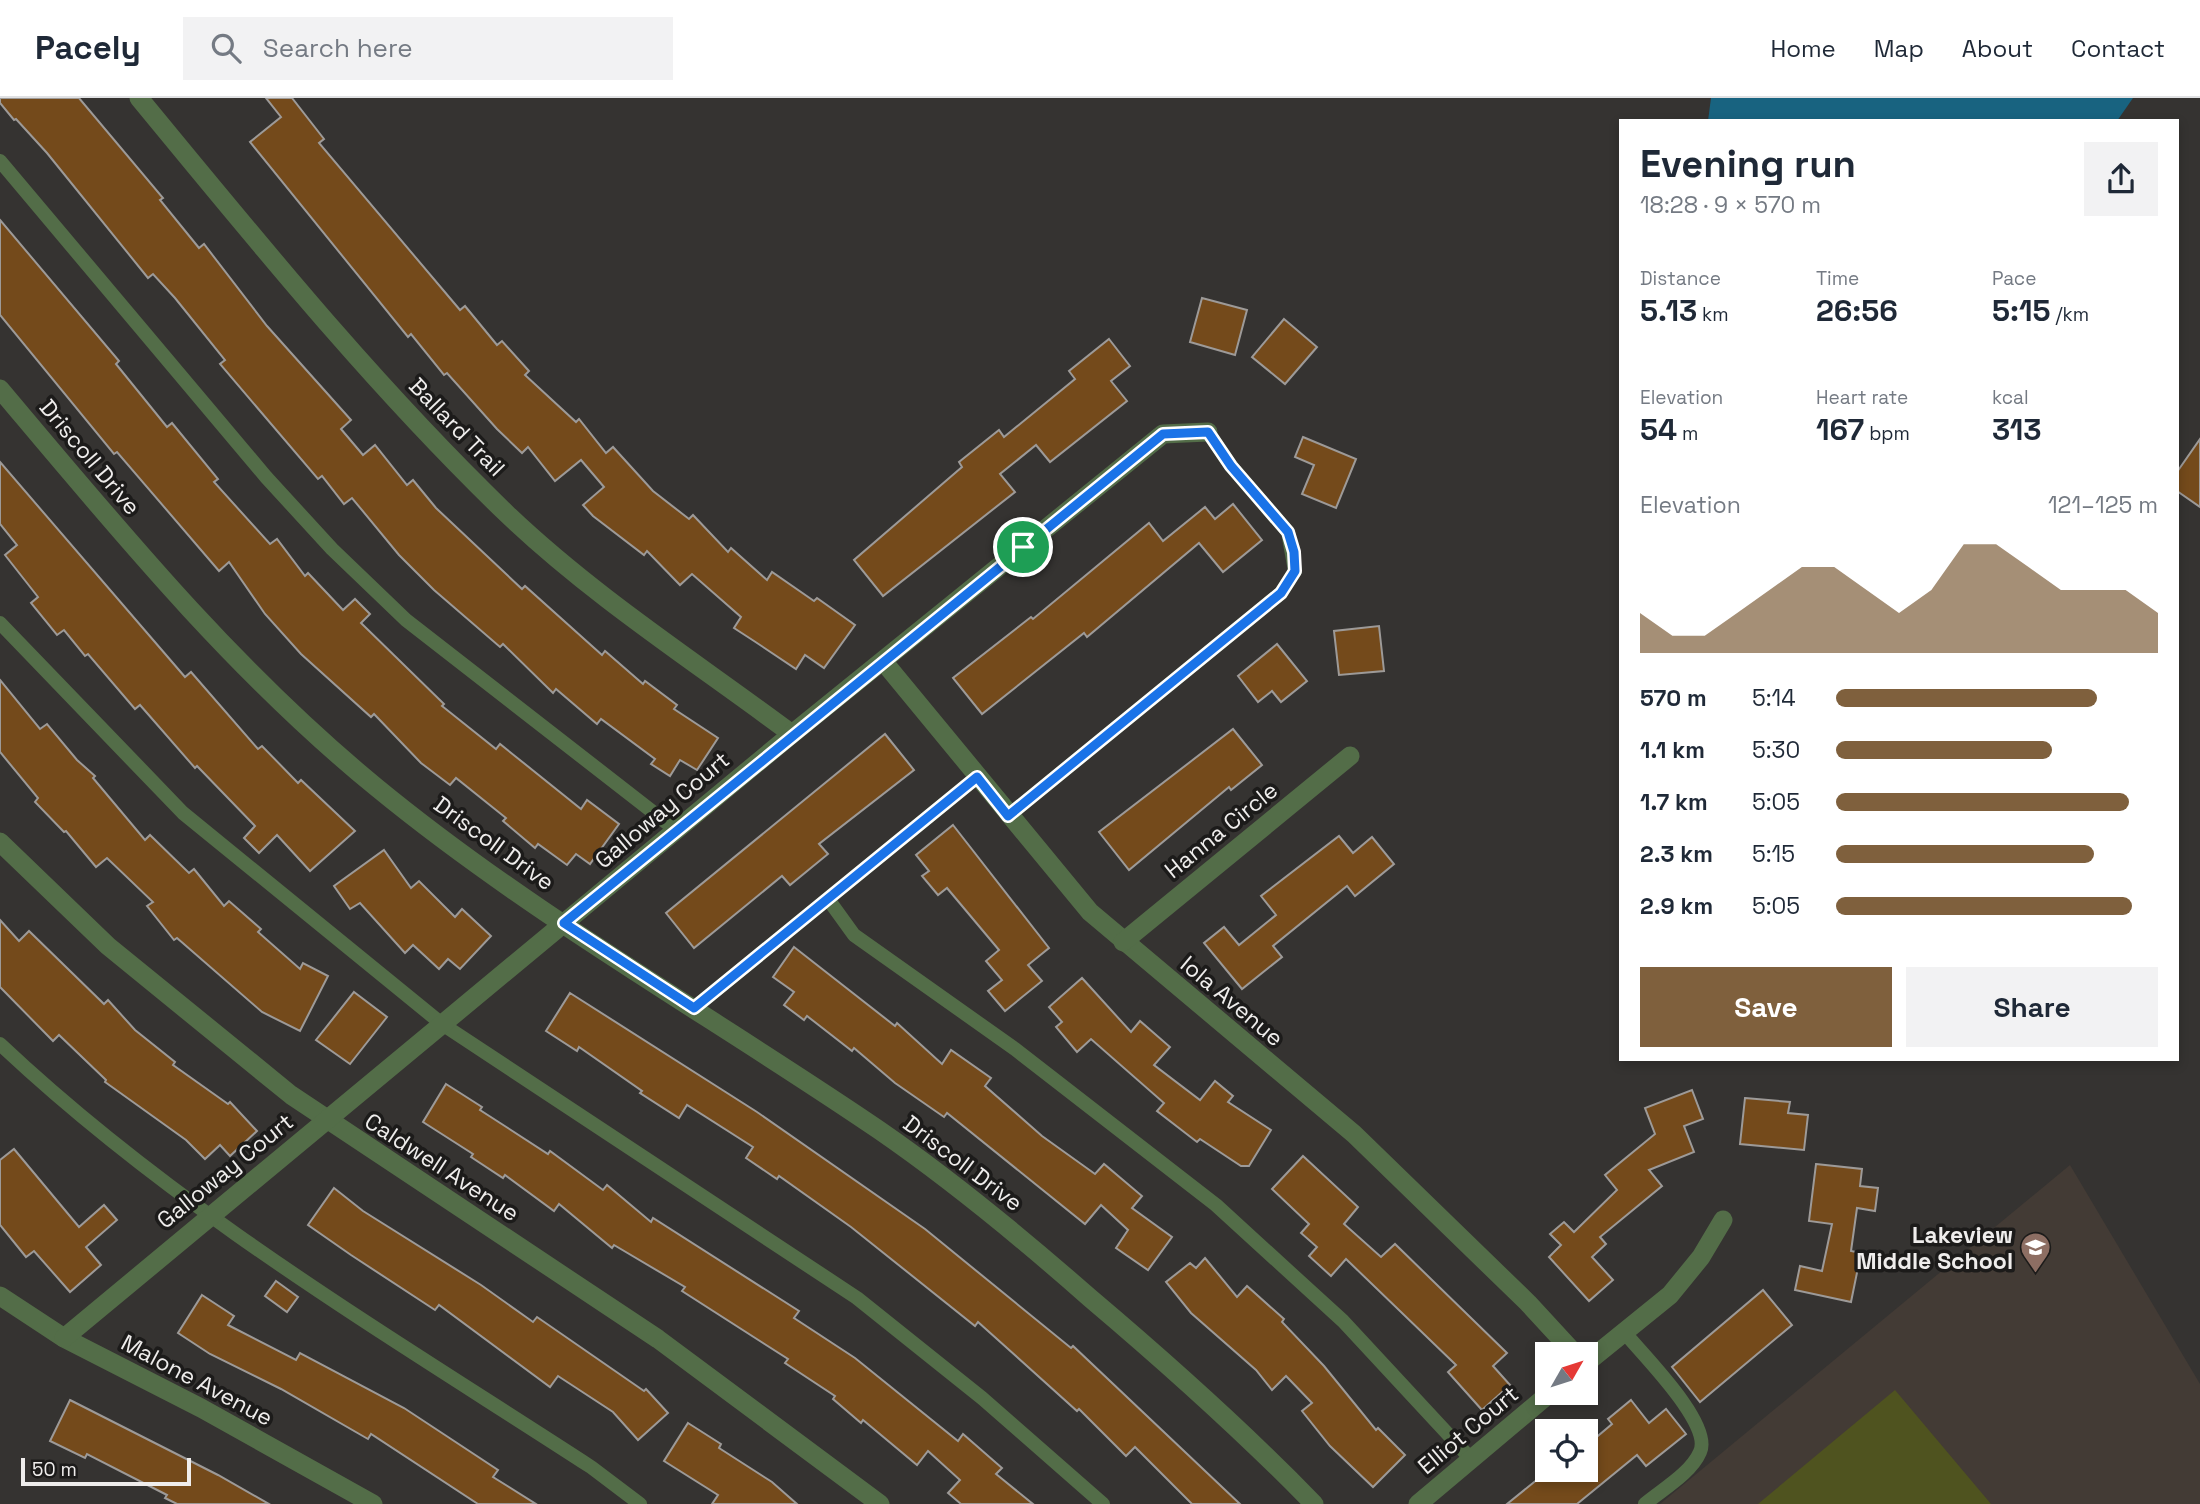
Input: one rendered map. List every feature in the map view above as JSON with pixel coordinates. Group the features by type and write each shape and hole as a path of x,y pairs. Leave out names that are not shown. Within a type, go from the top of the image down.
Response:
{"street":[{"name":"Ballard Trail","path":"139,98 353,353 509,516 602,595 792,734"},
{"name":"Driscoll Drive","path":"0,389 149,566 303,721 375,787 564,923 883,1133 1024,1241 1207,1397 1314,1504"},
{"name":"Galloway Court","path":"64,1338 207,1216 792,734 1163,434 1208,432"},
{"name":"Iola Avenue","path":"883,661 1008,816 1090,912 1354,1133 1565,1342"},
{"name":"Hanna Circle","path":"1123,942 1350,756"},
{"name":"Caldwell Avenue","path":"0,842 108,946 227,1045 326,1120 658,1339 880,1504"},
{"path":"1598,1353 1670,1295 1701,1258 1723,1220"},
{"name":"Malone Avenue","path":"0,1296 64,1338 201,1408 373,1504"},
{"name":"Elliot Court","path":"1418,1504 1536,1405"}],"lane":[{"path":"0,161 266,477 332,549 407,620 676,830"},
{"path":"1008,816 1281,593 1295,571 1294,552 1288,532 1231,466 1208,432"},
{"path":"0,623 183,813 442,1024 857,1298 982,1398 1103,1504"},
{"path":"694,1008 977,777"},
{"path":"828,899 854,936 1015,1049 1216,1205 1343,1321 1471,1459"},
{"path":"0,1044 30,1073 207,1216 591,1467 640,1504"},
{"path":"1625,1332 1696,1419 1703,1437 1701,1451 1687,1470 1646,1504"}],"shaded area":[{"name":"Lakeview Middle School","path":"2070,1165 2200,1384 2200,1504 1660,1504"}],"green space":[{"path":"1895,1390 1991,1504 1758,1504"}],"water":[{"path":"1711,98 2133,98 2118,119 1708,119"}],"building":[{"path":"0,98 79,98 163,198 160,200 199,248 204,244 267,326 351,420 341,429 363,455 375,445 407,485 413,480 436,508 522,589 525,586 602,655 605,651 643,684 645,681 677,705 674,709 718,738 697,770 680,760 670,776 651,764 655,759 601,719 597,724 556,689 553,693 503,644 500,647 434,590 399,555 352,498 344,504 322,476 318,479 220,364 225,360 175,298 153,274 148,278 47,153 0,103"},
{"path":"266,98 292,98 324,139 319,143 460,310 465,306 497,345 502,341 529,371 525,375 576,422 579,419 606,453 613,447 653,491 689,519 693,515 728,552 731,548 767,580 772,572 814,601 817,598 855,625 824,668 805,655 796,669 734,628 741,617 692,574 680,585 647,551 644,555 593,516 583,505 604,487 581,460 555,481 528,447 522,453 447,373 444,375 411,334 408,337 250,142 281,117"},
{"path":"0,220 119,361 116,364 167,427 172,423 218,479 214,482 270,544 277,539 305,576 308,573 343,610 355,599 370,614 361,623 444,704 442,706 496,749 500,744 581,809 587,800 619,824 590,864 576,854 567,865 538,844 535,848 503,821 506,818 456,778 450,785 421,763 374,714 371,717 301,654 265,614 229,562 219,571 117,452 114,454 0,315"},
{"path":"1202,298 1247,310 1235,355 1190,342"},
{"path":"1284,319 1317,347 1285,384 1252,357"},
{"path":"1109,339 1130,366 1111,381 1127,401 1050,462 1036,445 1000,474 1015,492 883,596 854,560 962,467 959,462 999,430 1004,437 1075,379 1069,371"},
{"path":"1303,437 1356,459 1336,508 1302,494 1314,465 1295,457"},
{"path":"2200,439 2200,507 2179,492 2179,469"},
{"path":"0,462 185,677 191,672 258,749 262,746 298,783 301,780 355,831 310,871 277,835 259,853 244,838 255,826 197,766 195,768 140,705 135,709 88,654 85,656 64,630 57,635 31,603 38,597 5,555 17,545 0,524"},
{"path":"1233,504 1262,540 1223,572 1199,543 1087,637 1084,633 982,714 953,678 1031,617 1033,619 1149,523 1163,541 1205,507 1215,519"},
{"path":"1379,626 1384,671 1339,675 1334,631"},
{"path":"1277,644 1307,681 1281,702 1272,691 1258,702 1238,676"},
{"path":"0,680 40,729 47,724 77,760 95,776 93,778 145,840 150,835 189,873 194,869 224,906 229,901 261,929 258,932 300,969 303,963 328,976 300,1031 262,1012 177,938 174,940 147,906 153,902 107,858 96,867 66,831 35,802 38,798 0,752"},
{"path":"1233,729 1262,765 1231,790 1229,787 1129,870 1099,832"},
{"path":"885,734 914,770 819,844 828,854 790,885 782,876 694,948 666,913"},
{"path":"953,825 1049,948 1028,965 1042,981 1005,1011 988,991 1002,980 986,961 999,950 947,888 938,895 922,876 929,871 916,855"},
{"path":"1339,836 1353,853 1372,837 1394,864 1355,896 1347,886 1273,946 1282,957 1242,989 1204,943 1224,927 1239,945 1276,915 1261,896"},
{"path":"384,850 411,888 419,881 455,917 462,909 491,936 460,969 448,959 439,969 413,945 405,953 360,903 350,909 334,886"},
{"path":"0,920 19,941 29,931 104,1004 108,1000 135,1030 175,1062 173,1065 228,1104 230,1102 257,1131 230,1156 220,1145 205,1159 186,1140 105,1082 106,1080 59,1035 53,1041 0,987"},
{"path":"794,947 895,1026 897,1023 942,1064 951,1050 991,1078 985,1086 1042,1136 1095,1174 1104,1164 1142,1196 1132,1208 1172,1237 1148,1270 1116,1248 1128,1230 1101,1205 1085,1224 947,1113 944,1117 895,1083 854,1048 852,1051 807,1016 804,1020 784,1005 794,992 773,977"},
{"path":"1082,978 1131,1032 1140,1021 1170,1047 1154,1065 1200,1100 1215,1081 1233,1096 1228,1102 1271,1130 1249,1166 1241,1166 1200,1139 1197,1142 1157,1111 1164,1103 1091,1039 1077,1052 1056,1027 1062,1022 1049,1007"},
{"path":"354,992 387,1017 350,1064 316,1040"},
{"path":"570,993 757,1112 925,1229 1071,1348 1073,1346 1240,1504 1192,1504 1135,1447 1126,1456 1079,1409 1077,1411 978,1322 975,1326 851,1227 779,1176 777,1179 746,1158 753,1147 687,1105 679,1118 640,1093 642,1091 579,1047 577,1051 546,1031"},
{"path":"446,1084 482,1107 480,1110 548,1154 550,1151 603,1190 607,1185 651,1222 653,1218 799,1311 794,1318 855,1358 958,1441 963,1434 1002,1468 996,1474 1033,1504 961,1504 948,1493 960,1480 928,1451 917,1465 863,1420 861,1423 833,1399 835,1396 785,1363 788,1359 682,1291 685,1287 614,1245 612,1248 559,1204 554,1211 505,1175 503,1178 471,1157 473,1154 423,1122"},
{"path":"1692,1090 1703,1119 1684,1126 1694,1152 1649,1170 1662,1186 1600,1237 1606,1244 1592,1257 1613,1280 1589,1301 1549,1257 1561,1245 1550,1234 1564,1222 1574,1232 1617,1190 1605,1175 1655,1134 1645,1108"},
{"path":"1745,1098 1790,1102 1788,1113 1808,1115 1804,1150 1740,1144"},
{"path":"14,1149 79,1227 104,1205 117,1220 86,1247 101,1265 70,1292 34,1251 26,1257 0,1225 0,1160"},
{"path":"1303,1156 1358,1207 1344,1224 1381,1257 1395,1244 1507,1353 1493,1366 1510,1385 1482,1410 1448,1372 1456,1365 1346,1259 1331,1276 1309,1256 1317,1247 1301,1233 1309,1224 1272,1189"},
{"path":"1816,1164 1862,1169 1860,1186 1878,1188 1875,1211 1857,1208 1851,1251 1861,1253 1851,1302 1795,1290 1800,1266 1822,1271 1832,1224 1809,1221"},
{"path":"334,1188 363,1211 481,1285 533,1322 537,1317 644,1391 646,1389 668,1413 638,1440 613,1412 558,1376 550,1387 439,1305 435,1310 351,1255 308,1225"},
{"path":"1205,1258 1237,1297 1247,1286 1284,1319 1282,1322 1324,1366 1376,1430 1378,1428 1405,1455 1373,1487 1330,1446 1302,1411 1312,1403 1286,1376 1272,1390 1256,1370 1191,1313 1166,1282 1190,1263 1196,1268"},
{"path":"276,1281 298,1297 287,1312 265,1296"},
{"path":"1763,1290 1792,1325 1700,1402 1672,1367"},
{"path":"202,1295 234,1316 228,1325 296,1360 300,1353 404,1408 498,1470 493,1477 536,1504 478,1504 371,1434 368,1439 281,1389 210,1354 178,1333"},
{"path":"70,1400 269,1504 177,1504 165,1498 167,1495 87,1454 85,1458 50,1441"},
{"path":"1631,1400 1649,1423 1666,1409 1686,1434 1646,1466 1637,1455 1577,1504 1507,1504 1535,1481 1598,1482 1598,1436 1612,1424 1608,1419"},
{"path":"688,1423 721,1444 719,1448 772,1482 797,1504 712,1504 718,1495 664,1461"}],"place":[{"name":"Lakeview Middle School","path":"2036,1275"}],"route":[{"path":"1208,432 1231,466 1288,532 1294,552 1295,571 1281,593 1008,816 977,777 694,1008 564,923 792,734 1023,547 1163,434 1208,432"}]}
